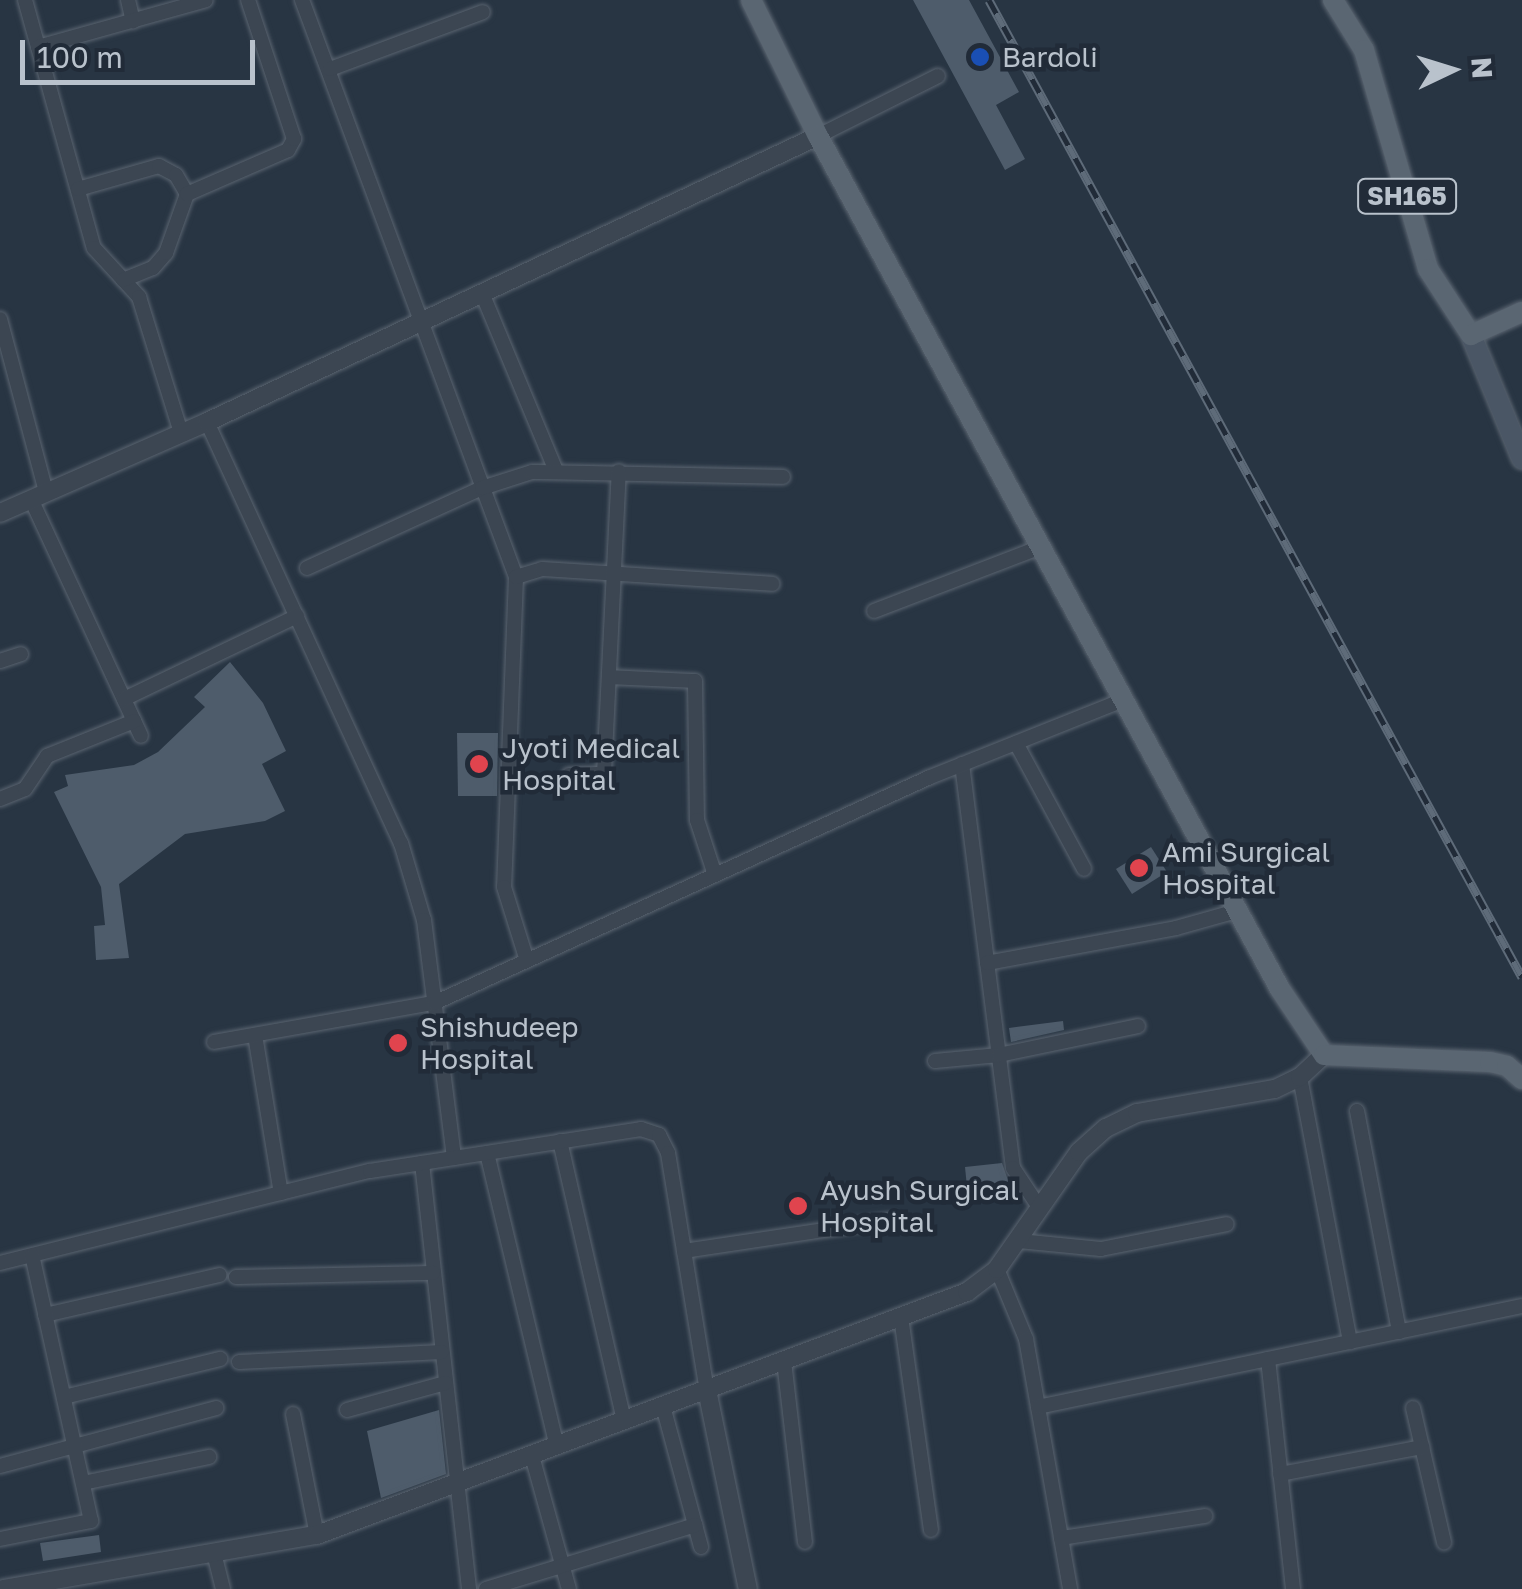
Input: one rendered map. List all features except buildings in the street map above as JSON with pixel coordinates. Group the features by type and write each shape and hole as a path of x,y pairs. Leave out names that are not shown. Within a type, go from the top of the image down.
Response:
{"main road":[{"path":"750,0 818,136 1237,911 1280,990 1324,1055 1490,1062 1507,1066 1522,1079"},
{"name":"SH165","path":"1333,0 1364,50 1428,269 1472,335"},
{"path":"1522,312 1472,335 1522,459"}],"street":[{"path":"25,0 94,248 139,297 181,433"},
{"path":"128,0 133,21"},
{"path":"38,47 206,0"},
{"path":"123,280 153,268 166,253 187,194 288,150 294,139 248,0"},
{"path":"302,0 410,282 419,323 516,577 504,886 527,961"},
{"path":"330,69 483,12"},
{"path":"0,513 208,422 938,76"},
{"path":"78,189 159,166 176,175 187,194"},
{"path":"482,294 556,472"},
{"path":"0,318 39,496 141,736"},
{"path":"208,422 401,843 424,920 454,1158"},
{"path":"569,774 604,774 619,471"},
{"path":"307,568 482,488 532,472 782,477"},
{"path":"874,611 1040,547"},
{"path":"516,577 542,569 773,584"},
{"path":"124,699 297,616"},
{"path":"0,661 21,654"},
{"path":"609,677 695,681 697,820 715,875"},
{"path":"214,1042 434,1003 962,764 1123,700"},
{"path":"0,799 25,789 47,756 134,721"},
{"path":"1016,743 1084,869"},
{"path":"962,764 1013,1168 1038,1207"},
{"path":"987,963 1176,928 1237,911"},
{"path":"935,1062 999,1055 1138,1026"},
{"path":"255,1035 281,1193"},
{"path":"2,1589 317,1535 967,1292 997,1269 1079,1152 1106,1128 1137,1113 1276,1089 1300,1077 1324,1055"},
{"path":"1300,1077 1350,1342"},
{"path":"1358,1111 1399,1332"},
{"path":"0,1263 281,1193 422,1163 641,1129 659,1135 668,1153 708,1390 748,1589"},
{"path":"560,1142 624,1421"},
{"path":"487,1153 557,1446"},
{"path":"422,1163 469,1589"},
{"path":"684,1251 892,1220"},
{"path":"1019,1242 1101,1250 1227,1224"},
{"path":"0,1539 91,1521 32,1255"},
{"path":"997,1269 1026,1339 1070,1589"},
{"path":"236,1277 434,1273"},
{"path":"45,1315 219,1275"},
{"path":"1038,1406 1522,1306"},
{"path":"901,1317 931,1530"},
{"path":"240,1362 442,1352"},
{"path":"64,1397 220,1359"},
{"path":"1268,1359 1293,1589"},
{"path":"784,1361 805,1542"},
{"path":"347,1410 445,1383"},
{"path":"663,1406 701,1548"},
{"path":"0,1466 216,1408"},
{"path":"1414,1408 1444,1542"},
{"path":"292,1414 317,1535"},
{"path":"1280,1474 1422,1446"},
{"path":"532,1456 569,1589"},
{"path":"83,1483 209,1457"},
{"path":"1062,1538 1204,1516"},
{"path":"486,1589 695,1525"},
{"path":"214,1553 223,1589"}],"railway":[{"path":"989,0 1522,977"}],"place":[{"name":"Bardoli","path":"980,57"},
{"name":"Jyoti Medical Hospital","path":"479,764"},
{"name":"Ami Surgical Hospital","path":"1139,868"},
{"name":"Shishudeep Hospital","path":"398,1043"},
{"name":"Ayush Surgical Hospital","path":"798,1206"}]}
